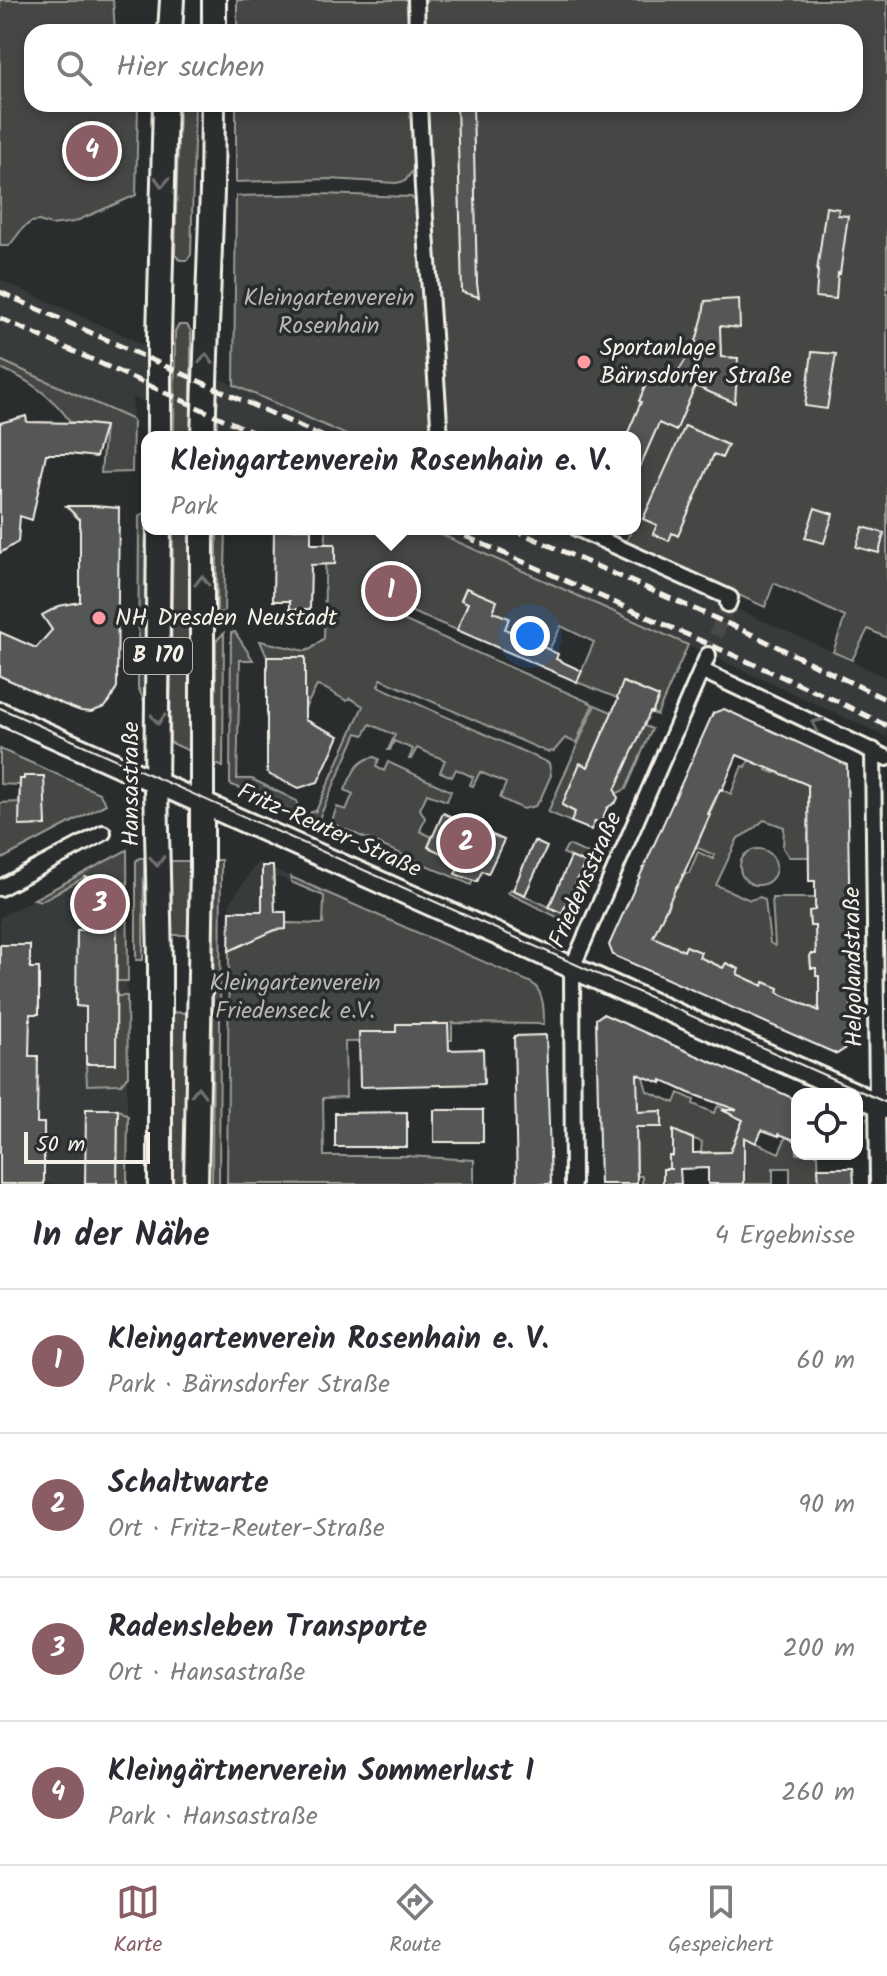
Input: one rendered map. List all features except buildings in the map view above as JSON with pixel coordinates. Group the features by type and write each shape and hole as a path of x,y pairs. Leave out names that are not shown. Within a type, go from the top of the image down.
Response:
{"main road":[{"path":"170,24 172,0"},
{"path":"214,0 214,24"},
{"path":"159,431 165,112"},
{"path":"203,431 213,112"},
{"name":"Hansastraße","path":"159,535 156,783 160,1184"},
{"name":"B 170","path":"196,1184 202,804 202,535"},
{"name":"Fritz-Reuter-Straße","path":"0,713 842,1088"},
{"name":"Fritz-Reuter-Straße","path":"863,1097 882,1106"}],"street":[{"path":"416,0 417,24"},
{"path":"419,112 440,431"},
{"path":"591,535 729,601"},
{"name":"Friedensstraße","path":"573,1184 572,968 708,655"},
{"path":"701,670 887,758"},
{"name":"Helgolandstraße","path":"873,750 882,1106 878,1184"},
{"path":"0,888 103,833"}],"shaded area":[{"path":"0,280 337,431 209,431 132,397 133,420 0,360"},
{"path":"382,535 570,535 887,678 887,737 688,645"},
{"path":"127,850 127,1184 0,1184 0,917"},
{"path":"257,862 291,877 291,882 278,877 262,879 262,911 230,911 230,903"}],"green space":[{"path":"0,0 113,0 114,24 24,24 24,112 138,112 136,195 74,222 51,225 31,222 9,246 0,246"},
{"path":"237,0 408,0 410,24 237,24"},
{"path":"423,0 887,0 887,638 868,629 852,660 833,652 845,617 774,583 765,607 625,544 629,535 641,535 641,431 447,431 429,189 426,112 863,112 863,24 424,24"},
{"path":"179,112 195,112 191,255 187,260 180,260 175,255"},
{"path":"236,112 413,112 416,166 405,181 329,179 236,182"},
{"name":"Kleingartenverein Rosenhain","path":"320,194 411,197 416,202 432,431 338,431 234,385 236,196"},
{"path":"179,325 187,325 191,331 191,431 174,431 175,331"},
{"path":"0,360 133,420 132,472 101,473 105,426 70,422 39,390 0,368"},
{"path":"139,516 141,535 146,535 145,703 138,687"},
{"path":"173,535 191,535 191,752 170,742"},
{"path":"217,535 226,535 224,612 217,613"},
{"path":"326,535 442,535 688,645 657,715 652,713 659,697 624,682 617,698 577,682 594,642 561,626 549,650 505,629 509,618 493,612 497,601 466,588 461,599 468,603 457,630 407,610 403,620 593,704 576,743 565,738 554,751 547,752 381,679 378,686 549,763 551,775 540,800 535,806 523,809 500,798 506,783 480,772 473,786 470,785 473,777 456,769 452,777 440,772 445,760 417,748 411,759 413,749 394,741 388,750 395,735 370,724 364,735 357,733 317,823 309,819 311,812 316,811 363,706 317,686 305,708 305,658 267,657 260,641 305,651 324,638"},
{"path":"235,632 253,660 240,660 237,779 252,779 297,801 296,814 230,784 231,633"},
{"path":"224,633 223,767 216,764 216,641"},
{"path":"595,705 652,729 626,789 616,794 610,717 569,809 575,812 571,822 548,812"},
{"path":"0,749 99,793 106,804 0,860 0,803 19,802 20,785 0,784"},
{"path":"751,755 757,758 755,763 766,770 808,782 814,833 808,833 808,843 815,857 789,857 783,848 784,827 764,820 738,838 716,885 750,900 760,897 765,900 770,943 775,946 772,898 815,898 815,912 809,912 810,926 815,926 816,954 810,955 811,968 816,968 816,976 819,976 819,1006 815,1009 777,993 779,988 765,982 763,986 737,975 739,969 726,963 723,968 699,957 700,952 687,946 684,951 653,940 652,930 667,909 675,886 685,873 689,873 698,852 713,859 714,855 696,847 720,789 731,794 742,766 746,767"},
{"path":"374,757 379,759 376,767 384,771 388,762 451,791 447,801 427,794 420,809 425,818 420,831 432,837 428,847 477,869 471,885 331,823 337,807 346,810 353,794 345,790 355,769 363,761"},
{"path":"567,846 595,857 567,922 508,893 511,889 562,913 584,863 563,853"},
{"path":"758,849 771,854 776,867 771,880 758,885 745,880 740,867 745,854"},
{"path":"127,850 128,981 117,981 116,878 85,877 41,901 34,899"},
{"path":"144,858 143,960 136,960 136,861"},
{"path":"214,860 221,860 219,1184 212,1184"},
{"path":"170,861 189,861 188,935 171,935"},
{"name":"Kleingartenverein Friedenseck e.V.","path":"291,877 532,983 539,991 544,1024 452,1023 452,1040 345,1042 346,1097 323,1098 324,1156 474,1160 474,1184 227,1184 229,951 286,923 323,924 324,896 291,882"},
{"path":"116,996 127,996 128,1076 121,1084 87,1085 86,1064 116,1064"},
{"path":"169,1012 189,1013 187,1184 166,1184"},
{"path":"645,1069 643,1077 647,1091 675,1103 679,1093 694,1100 693,1104 714,1113 718,1106 744,1117 737,1134 779,1153 786,1137 791,1139 791,1160 818,1160 819,1184 790,1184 790,1168 773,1168 773,1184 744,1184 743,1152 701,1152 702,1142 674,1131 673,1156 669,1156 669,1169 663,1170 663,1184 642,1184 642,1176 637,1176 636,1127 662,1127 661,1111 635,1112 638,1095 629,1078"},
{"path":"118,1109 128,1116 127,1184 117,1184"}],"tunnel":[{"path":"708,655 728,604"}],"tram line":[{"path":"0,708 887,1103"}],"railway":[{"path":"0,292 311,431"},
{"path":"0,318 250,431"},
{"path":"463,535 887,726"},
{"path":"526,535 749,633 887,700"}],"place":[{"name":"Kleingärtnerverein Sommerlust I","path":"92,151"},
{"name":"Sportanlage Bärnsdorfer Straße","path":"584,362"},
{"name":"Kleingartenverein Rosenhain e. V.","path":"391,591"},
{"name":"NH Dresden Neustadt","path":"99,618"},
{"name":"Schaltwarte","path":"466,843"},
{"name":"Radensleben Transporte","path":"100,904"}]}
